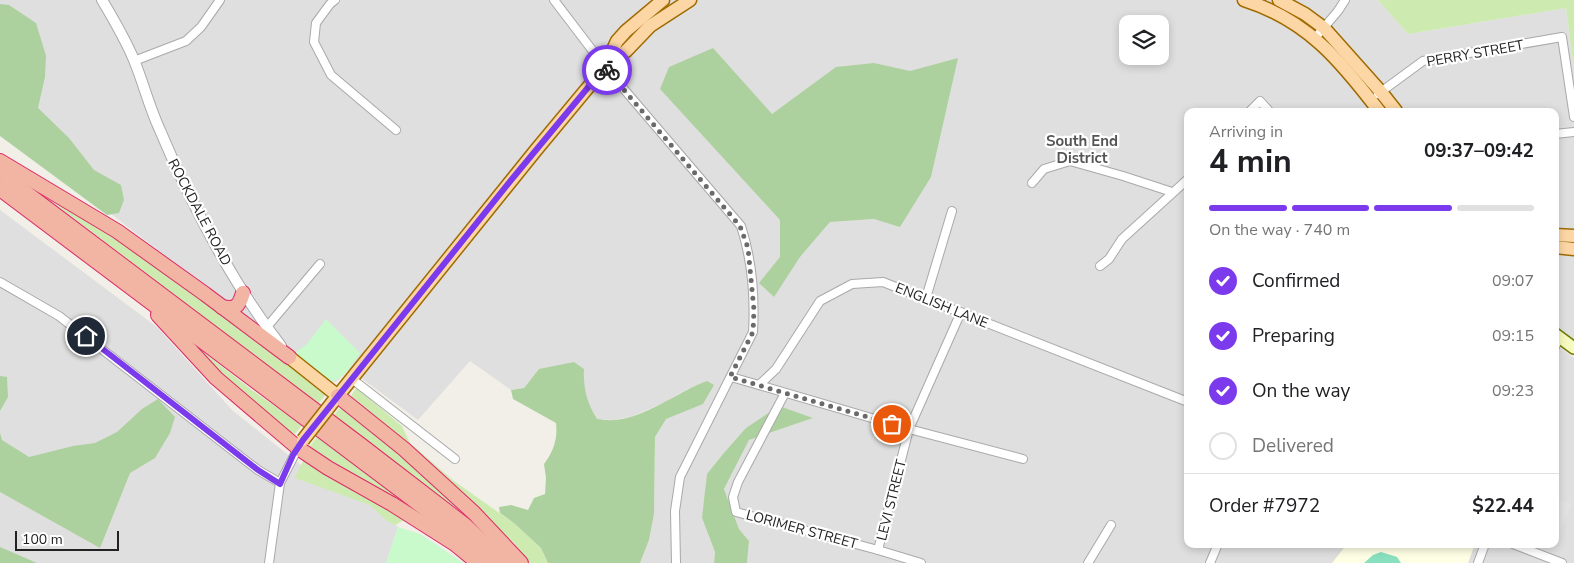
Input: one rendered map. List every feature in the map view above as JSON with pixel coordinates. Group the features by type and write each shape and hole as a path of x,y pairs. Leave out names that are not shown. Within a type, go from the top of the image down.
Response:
{"highway":[{"path":"0,162 107,225 289,357"},
{"path":"0,173 376,456 464,526 505,563"},
{"path":"0,189 452,529 492,563"},
{"path":"121,279 125,289 160,316 220,382 328,468 392,504 455,544 478,563"},
{"path":"222,307 230,309 234,307 240,301 243,293"},
{"path":"335,400 385,434 487,526 521,563"}],"main road":[{"path":"605,67 621,36 646,13 664,0"},
{"path":"300,444 605,67 626,50 650,26 690,0"},
{"path":"1279,0 1305,14 1338,41 1394,108"},
{"path":"1247,1 1256,3 1284,17 1315,38 1377,108"},
{"path":"1559,235 1574,236"},
{"path":"1559,247 1574,249"},
{"path":"1559,340 1574,348"},
{"name":"ROCKDALE ROAD","path":"289,357 335,400"}],"street":[{"name":"ROCKDALE ROAD","path":"102,0 117,24 134,61 156,123 185,189 243,293 266,328 289,357"},
{"path":"134,61 186,42 201,27 220,0"},
{"path":"335,0 316,23 314,42 331,75 396,130"},
{"path":"554,0 605,67 740,226 748,248 754,310 753,332 680,477 675,511 676,563"},
{"path":"1315,38 1345,0"},
{"name":"PERRY STREET","path":"1370,100 1423,61 1562,37 1574,117"},
{"path":"1253,108 1260,101 1266,108"},
{"path":"1559,134 1574,132"},
{"path":"1032,184 1044,170 1070,161 1172,192"},
{"path":"1100,266 1109,260 1122,239 1184,182"},
{"path":"926,298 952,211"},
{"path":"266,328 320,264"},
{"path":"0,282 59,316 258,470 280,484"},
{"name":"ENGLISH LANE","path":"759,385 776,369 820,302 852,284 883,282 1184,400"},
{"name":"LEVI STREET","path":"878,550 909,429 960,312"},
{"path":"730,377 909,429 1023,459"},
{"path":"352,379 454,459"},
{"name":"LORIMER STREET","path":"785,393 738,482 733,497 736,512 878,550"},
{"path":"269,563 280,484 300,444"},
{"path":"1088,563 1111,525"},
{"path":"1210,563 1216,548"},
{"path":"1478,563 1484,548"},
{"path":"1523,548 1562,563"},
{"path":"878,550 921,563"}],"shaded area":[{"path":"0,0 1378,0 1408,34 1566,8 1574,70 1574,230 1559,230 1559,108 1396,108 1334,34 1325,51 1373,108 1184,108 1184,548 1559,548 1559,347 1574,358 1574,563 747,563 749,541 739,529 724,489 749,440 813,418 746,428 702,518 715,552 714,563 640,563 649,540 654,514 655,437 665,419 682,412 689,388 665,402 631,417 612,420 597,419 589,406 583,385 584,369 539,369 524,388 511,390 470,361 418,420 349,369 335,382 329,381 0,129","holes":["882,131 874,219 830,222 800,257"]},
{"path":"0,210 157,327 232,410 312,474 371,501 398,527 386,563 0,563"},
{"path":"1559,253 1574,255 1574,344 1559,333"},
{"path":"1559,500 1571,504 1559,536"},
{"path":"1344,548 1474,548 1468,563 1332,563"}],"green space":[{"path":"1378,0 1574,0 1574,70 1566,8 1408,34"},
{"path":"0,4 9,5 36,23 46,56 45,77 38,108 69,138 94,170 121,185 124,200 119,213 107,215 0,136"},
{"path":"713,48 772,114 836,67 874,63 910,71 958,58 931,177 900,227 874,219 830,222 800,257 774,297 759,283 780,257 780,220 660,89 669,67"},
{"path":"12,171 116,236 328,392 318,404"},
{"path":"326,319 360,353 347,372 334,381 329,381 294,353 307,344"},
{"path":"194,345 252,390 302,425 295,434 287,431 244,397"},
{"path":"574,362 584,369 586,395 597,419 611,420 637,415 707,381 714,385 703,404 666,419 655,437 654,514 649,540 640,563 548,563 541,548 500,513 499,507 511,505 528,510 534,498 545,494 546,478 544,464 552,450 556,434 556,423 513,399 511,390 524,388 539,369"},
{"path":"0,376 7,377 8,397 0,411"},
{"path":"356,388 402,426 410,443 454,481 515,524 541,548 548,563 528,563 514,543 490,520 351,396"},
{"path":"158,399 175,417 170,433 155,458 130,473 100,548 0,492 0,433 2,440 29,457 73,446 95,443 117,432 142,409"},
{"path":"345,406 476,522 332,418 339,409"},
{"path":"779,406 813,418 749,440 724,489 739,529 749,541 747,563 714,563 715,552 702,518 707,474 746,428"},
{"path":"317,437 431,521 315,451 310,446"},
{"path":"303,461 310,461 406,519 395,525 387,521 370,505 295,478"},
{"path":"398,527 420,534 464,563 386,563"},
{"path":"0,547 37,563 0,563"},
{"path":"1381,552 1397,557 1401,563 1364,563 1373,555"}],"way so far":[{"path":"607,70 740,226 748,248 754,310 753,332 730,377 892,424"}],"district":[{"name":"South End District","path":"1082,150"}],"route":[{"path":"86,336 258,470 280,484 293,455 303,440 536,150 605,67 607,70"}]}
